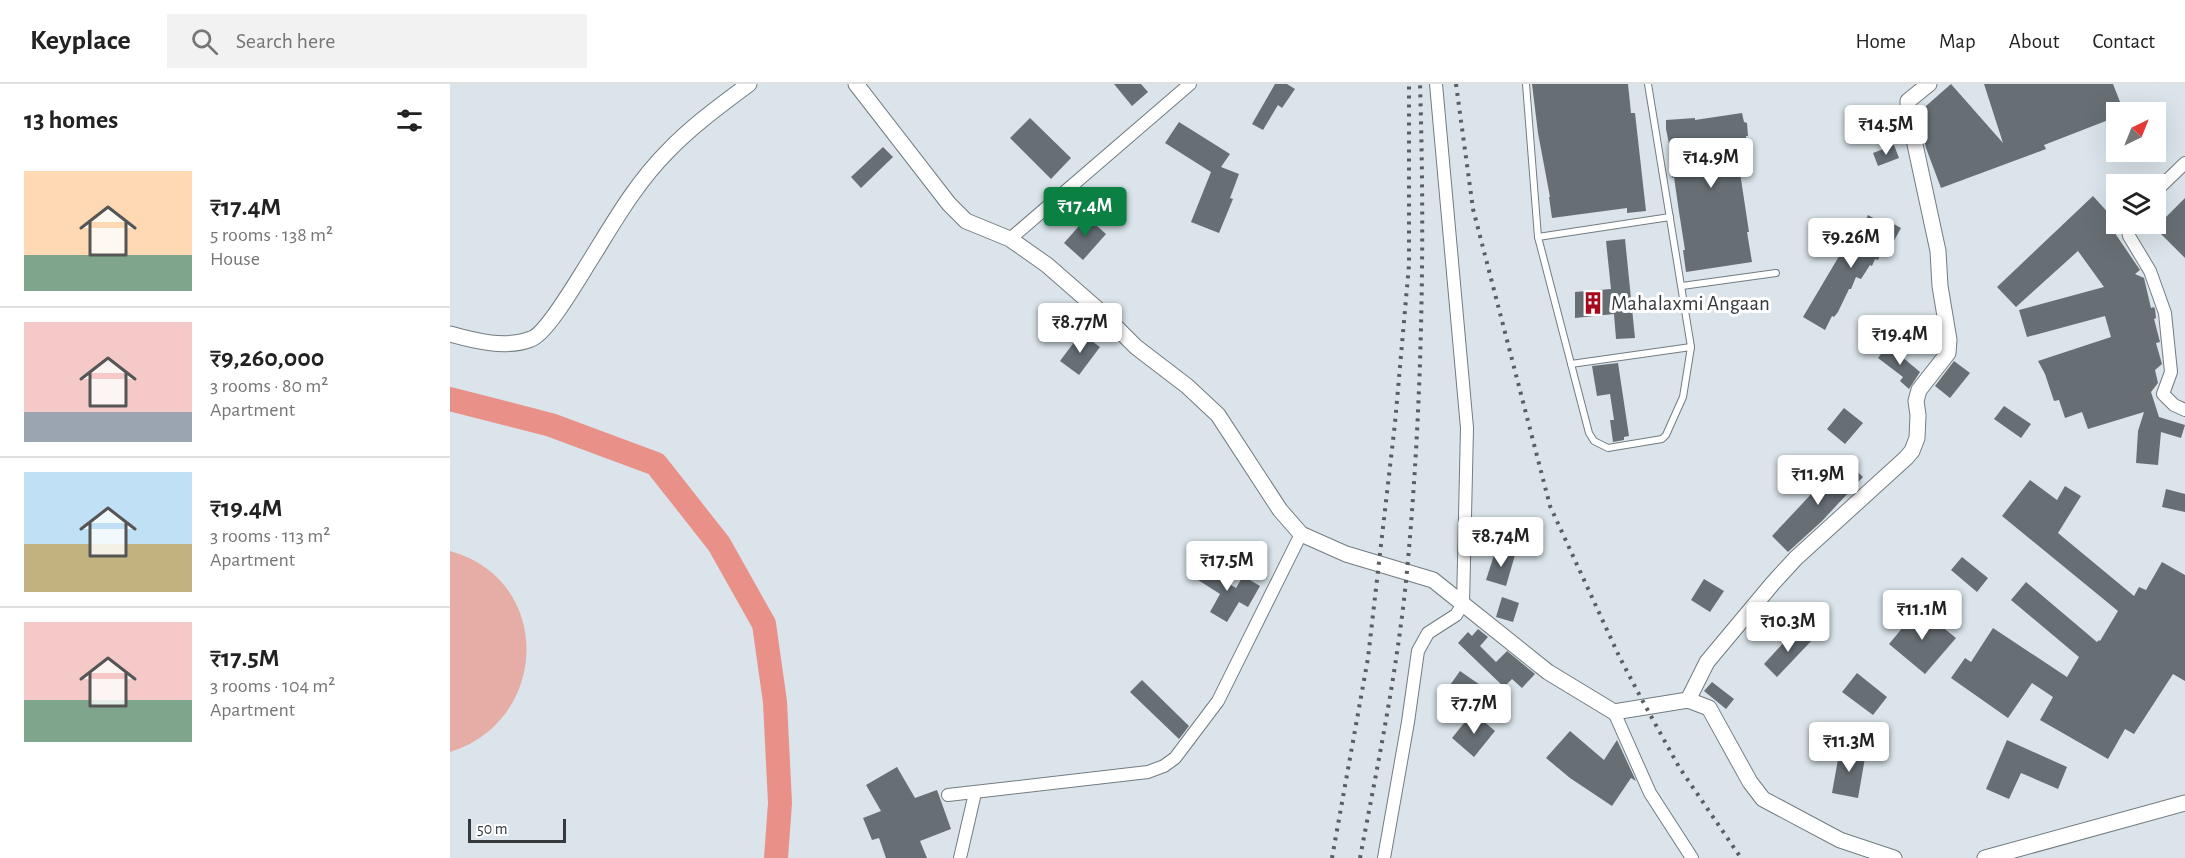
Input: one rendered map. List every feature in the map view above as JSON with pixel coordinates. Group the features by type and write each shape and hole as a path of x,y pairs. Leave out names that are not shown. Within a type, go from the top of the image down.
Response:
{"street":[{"path":"450,334 471,340 502,344 533,339 552,318 631,195 666,152 701,120 749,84"},
{"path":"856,84 949,204 966,221 1010,239 1047,265 1103,314 1136,347 1187,386 1218,415 1280,510 1301,534 1346,554 1432,580 1548,672 1614,712 1650,794 1692,858"},
{"path":"1010,239 1190,84"},
{"path":"1384,858 1418,651 1428,633 1456,615 1463,604 1467,429 1436,84"},
{"path":"1688,700 1707,662 1773,583 1796,558 1912,451 1917,438 1916,401 1919,390 1948,353 1949,340 1940,286 1938,251 1908,112 1908,101 1929,84"},
{"path":"2166,181 2185,163"},
{"path":"2129,234 2150,271 2165,313 2171,372 2163,394 2174,405 2185,410"},
{"path":"948,795 1148,772 1164,766 1175,758 1218,701 1301,534"},
{"path":"1614,712 1688,700 1709,708 1750,782 1763,799 1840,840 1894,858"},
{"path":"960,858 975,793"},
{"path":"1985,858 2185,803"}],"lane":[{"path":"1526,84 1538,237 1589,433 1594,441 1608,448 1662,439 1666,435 1683,397 1691,347 1648,84"},
{"path":"1538,237 1670,217"},
{"path":"1682,286 1776,273"},
{"path":"1571,364 1691,347"}],"shaded area":[{"path":"450,551 484,566 508,590 522,618 526,650 522,682 507,711 483,735 450,752"}],"building":[{"path":"1114,84 1141,84 1148,92 1132,106"},
{"path":"1275,84 1287,84 1295,89 1282,108 1278,105 1263,130 1252,124"},
{"path":"1532,84 1628,84 1631,113 1635,113 1646,211 1627,213 1627,208 1552,218"},
{"path":"1951,84 2003,143 1984,84 2113,84 2120,102 2106,102 2106,121 2044,145 2046,149 1941,188 1926,148 1918,113"},
{"path":"1742,113 1744,122 1747,123 1749,159 1739,161 1739,166 1752,262 1686,272 1674,177 1672,178 1669,162 1670,149 1666,120 1695,118 1695,120"},
{"path":"1030,118 1071,158 1051,179 1010,138"},
{"path":"1179,122 1230,154 1221,167 1239,174 1230,198 1233,199 1219,233 1191,222 1211,172 1165,143"},
{"path":"1894,145 1899,158 1878,166 1873,153"},
{"path":"883,147 893,157 861,188 851,177"},
{"path":"2093,196 2106,210 2106,234 2115,234 2140,270 2135,274 2144,278 2151,308 2155,309 2156,318 2154,319 2160,342 2156,343 2162,364 2155,370 2158,383 2151,392 2159,417 2185,425 2181,438 2161,432 2158,465 2136,463 2138,431 2144,412 2088,429 2082,412 2065,418 2059,400 2054,401 2038,361 2111,337 2105,316 2027,337 2019,310 2104,287 2078,251 2016,307 1997,287"},
{"path":"2185,198 2185,258 2161,234 2166,234 2166,217"},
{"path":"1868,215 1901,228 1884,255 1881,253 1878,260 1875,259 1861,279 1856,277 1838,312 1834,317 1832,316 1825,330 1803,317 1848,241 1851,241 1853,237 1857,238"},
{"path":"1087,217 1106,234 1083,260 1064,243"},
{"path":"1625,239 1635,338 1616,339 1614,314 1575,318 1575,292 1611,289 1606,241"},
{"path":"1877,315 1894,328 1884,341 1867,327"},
{"path":"1081,333 1100,347 1079,375 1060,361"},
{"path":"1888,345 1920,372 1909,389 1900,381 1903,377 1878,358"},
{"path":"1954,361 1970,373 1950,398 1935,386"},
{"path":"1618,363 1629,436 1624,437 1624,440 1613,442 1610,420 1614,420 1610,394 1597,396 1592,366"},
{"path":"2004,406 2031,424 2021,438 1994,419"},
{"path":"1844,408 1863,423 1845,444 1827,429"},
{"path":"1844,459 1863,477 1822,521 1788,552 1772,536"},
{"path":"2030,480 2057,500 2065,486 2081,496 2058,533 2134,596 2139,587 2146,590 2162,562 2185,575 2185,681 2173,674 2134,734 2125,729 2108,759 2040,720 2053,697 2032,683 2008,718 1951,678 1965,658 1971,662 1993,628 2067,677 2079,657 2011,600 2026,582 2097,642 2100,641 2118,611 2002,516"},
{"path":"2166,489 2185,494 2185,512 2162,507"},
{"path":"1496,549 1515,555 1506,586 1486,580"},
{"path":"1962,557 1988,578 1977,592 1951,570"},
{"path":"1205,563 1216,571 1214,575 1236,588 1243,576 1260,586 1248,607 1239,602 1227,622 1210,612 1220,594 1195,578"},
{"path":"1704,579 1724,591 1710,612 1691,600"},
{"path":"1502,597 1519,603 1513,622 1496,617"},
{"path":"1919,608 1956,638 1925,674 1889,644"},
{"path":"1804,628 1814,638 1777,677 1764,664 1786,640 1790,643"},
{"path":"1478,629 1488,637 1480,646 1496,662 1507,651 1535,674 1522,688 1512,679 1504,687 1458,643 1468,632 1472,636"},
{"path":"1460,671 1483,687 1471,704 1448,688"},
{"path":"1857,673 1887,697 1873,715 1842,692"},
{"path":"1142,680 1189,726 1179,739 1130,692"},
{"path":"1712,682 1734,699 1726,709 1704,691"},
{"path":"1473,712 1495,731 1474,757 1452,738"},
{"path":"1570,731 1604,760 1617,740 1636,781 1631,778 1612,806 1570,778 1546,758"},
{"path":"2007,740 2067,767 2058,789 2021,773 2009,799 1986,789"},
{"path":"1840,748 1866,752 1858,798 1832,793"},
{"path":"897,767 915,798 937,790 951,829 920,841 927,858 886,858 879,838 872,840 863,818 881,811 866,785"}],"waterway":[{"path":"450,399 551,425 656,464 719,544 764,624 775,702 780,803 776,858"}],"railway":[{"path":"1332,858 1368,658 1395,423 1409,265 1409,84"},
{"path":"1360,858 1398,643 1412,510 1421,328 1420,84"},
{"path":"1456,84 1473,209 1550,506 1619,656 1641,698 1679,767 1741,858"}],"place":[{"name":"Mahalaxmi Angaan","path":"1593,303"}]}
